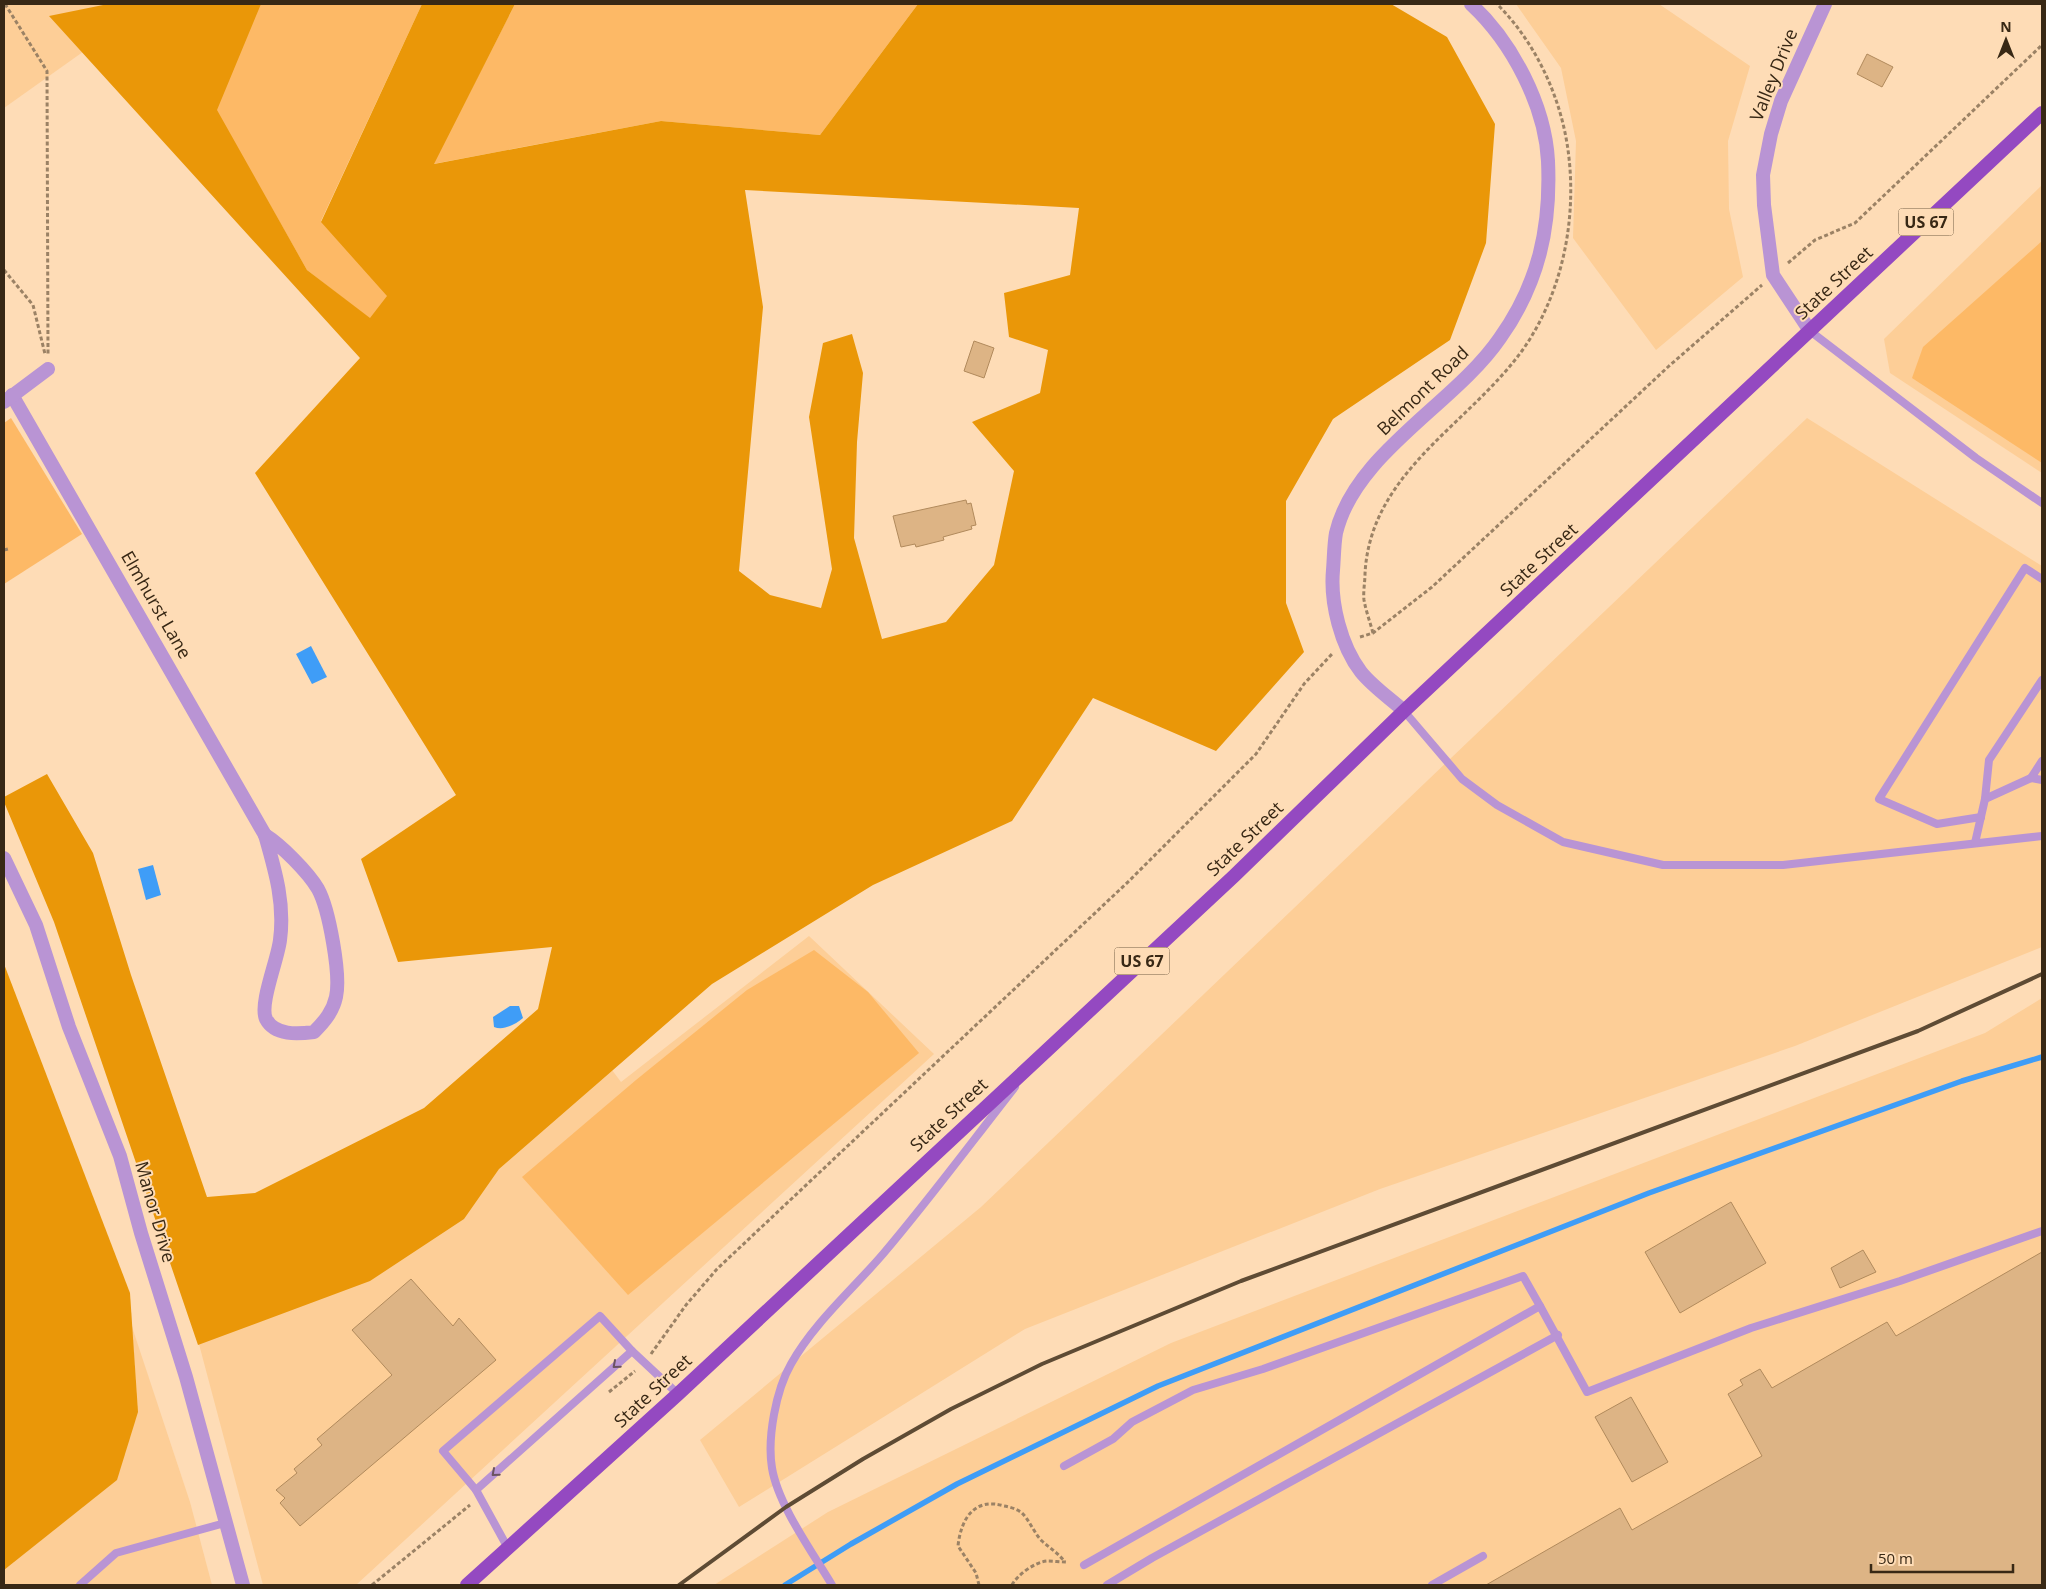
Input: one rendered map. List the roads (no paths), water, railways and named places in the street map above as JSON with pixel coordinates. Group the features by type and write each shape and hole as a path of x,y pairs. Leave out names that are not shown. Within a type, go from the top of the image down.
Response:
{"main road":[{"name":"State Street","path":"467,1585 509,1550 678,1394 1234,876 1404,711 2042,113"}],"street":[{"name":"Belmont Road","path":"1404,711 1361,672 1339,629 1332,583 1336,533 1353,492 1383,455 1473,372 1501,338 1528,292 1540,258 1550,195 1547,140 1524,76 1504,41 1471,4"},
{"name":"Valley Drive","path":"1810,330 1773,275 1764,204 1764,174 1771,134 1780,101 1825,4"},
{"path":"8,398 48,369"},
{"name":"Elmhurst Lane","path":"8,398 265,835 280,888 282,916 277,958 265,1002 265,1017 272,1028 289,1033 314,1032 332,1011 337,995 333,938 328,916 318,888 280,844 265,835"},
{"name":"Manor Drive","path":"4,858 36,925 69,1027 120,1156 140,1233 186,1377 243,1585"}],"lane":[{"path":"1810,330 1976,458 2042,503"},
{"path":"1981,816 1937,824 1880,798 2025,568 2042,580"},
{"path":"1975,843 1985,800 1989,760 2042,680"},
{"path":"1404,711 1462,779 1497,804 1564,842 1663,866 1783,866 2042,836"},
{"path":"1985,800 2031,778 2042,761"},
{"path":"2031,778 2042,780"},
{"path":"832,1585 786,1507 772,1468 772,1433 778,1400 790,1365 823,1321 884,1253 1038,1058"},
{"path":"1064,1466 1113,1439 1132,1422 1193,1390 1263,1369 1523,1276 1558,1335 1587,1392 1751,1328 1900,1281 2042,1231"},
{"path":"1084,1565 1540,1306"},
{"path":"509,1550 476,1490 443,1451 600,1316 644,1363 678,1394"},
{"path":"1107,1585 1157,1555 1558,1335"},
{"path":"476,1490 632,1351"},
{"path":"80,1585 116,1553 226,1523"},
{"path":"1432,1585 1483,1556"}],"water":[{"path":"311,646 327,677 312,684 296,654"},
{"path":"153,865 161,895 146,900 138,869"},
{"path":"510,1006 519,1006 523,1018 513,1025 494,1027 493,1017"}],"waterway":[{"path":"785,1585 851,1544 957,1484 1158,1386 1649,1193 1962,1081 2042,1057"}],"railway":[{"path":"679,1585 786,1507 863,1459 951,1409 1042,1364 1241,1281 1918,1031 2042,974"}]}
